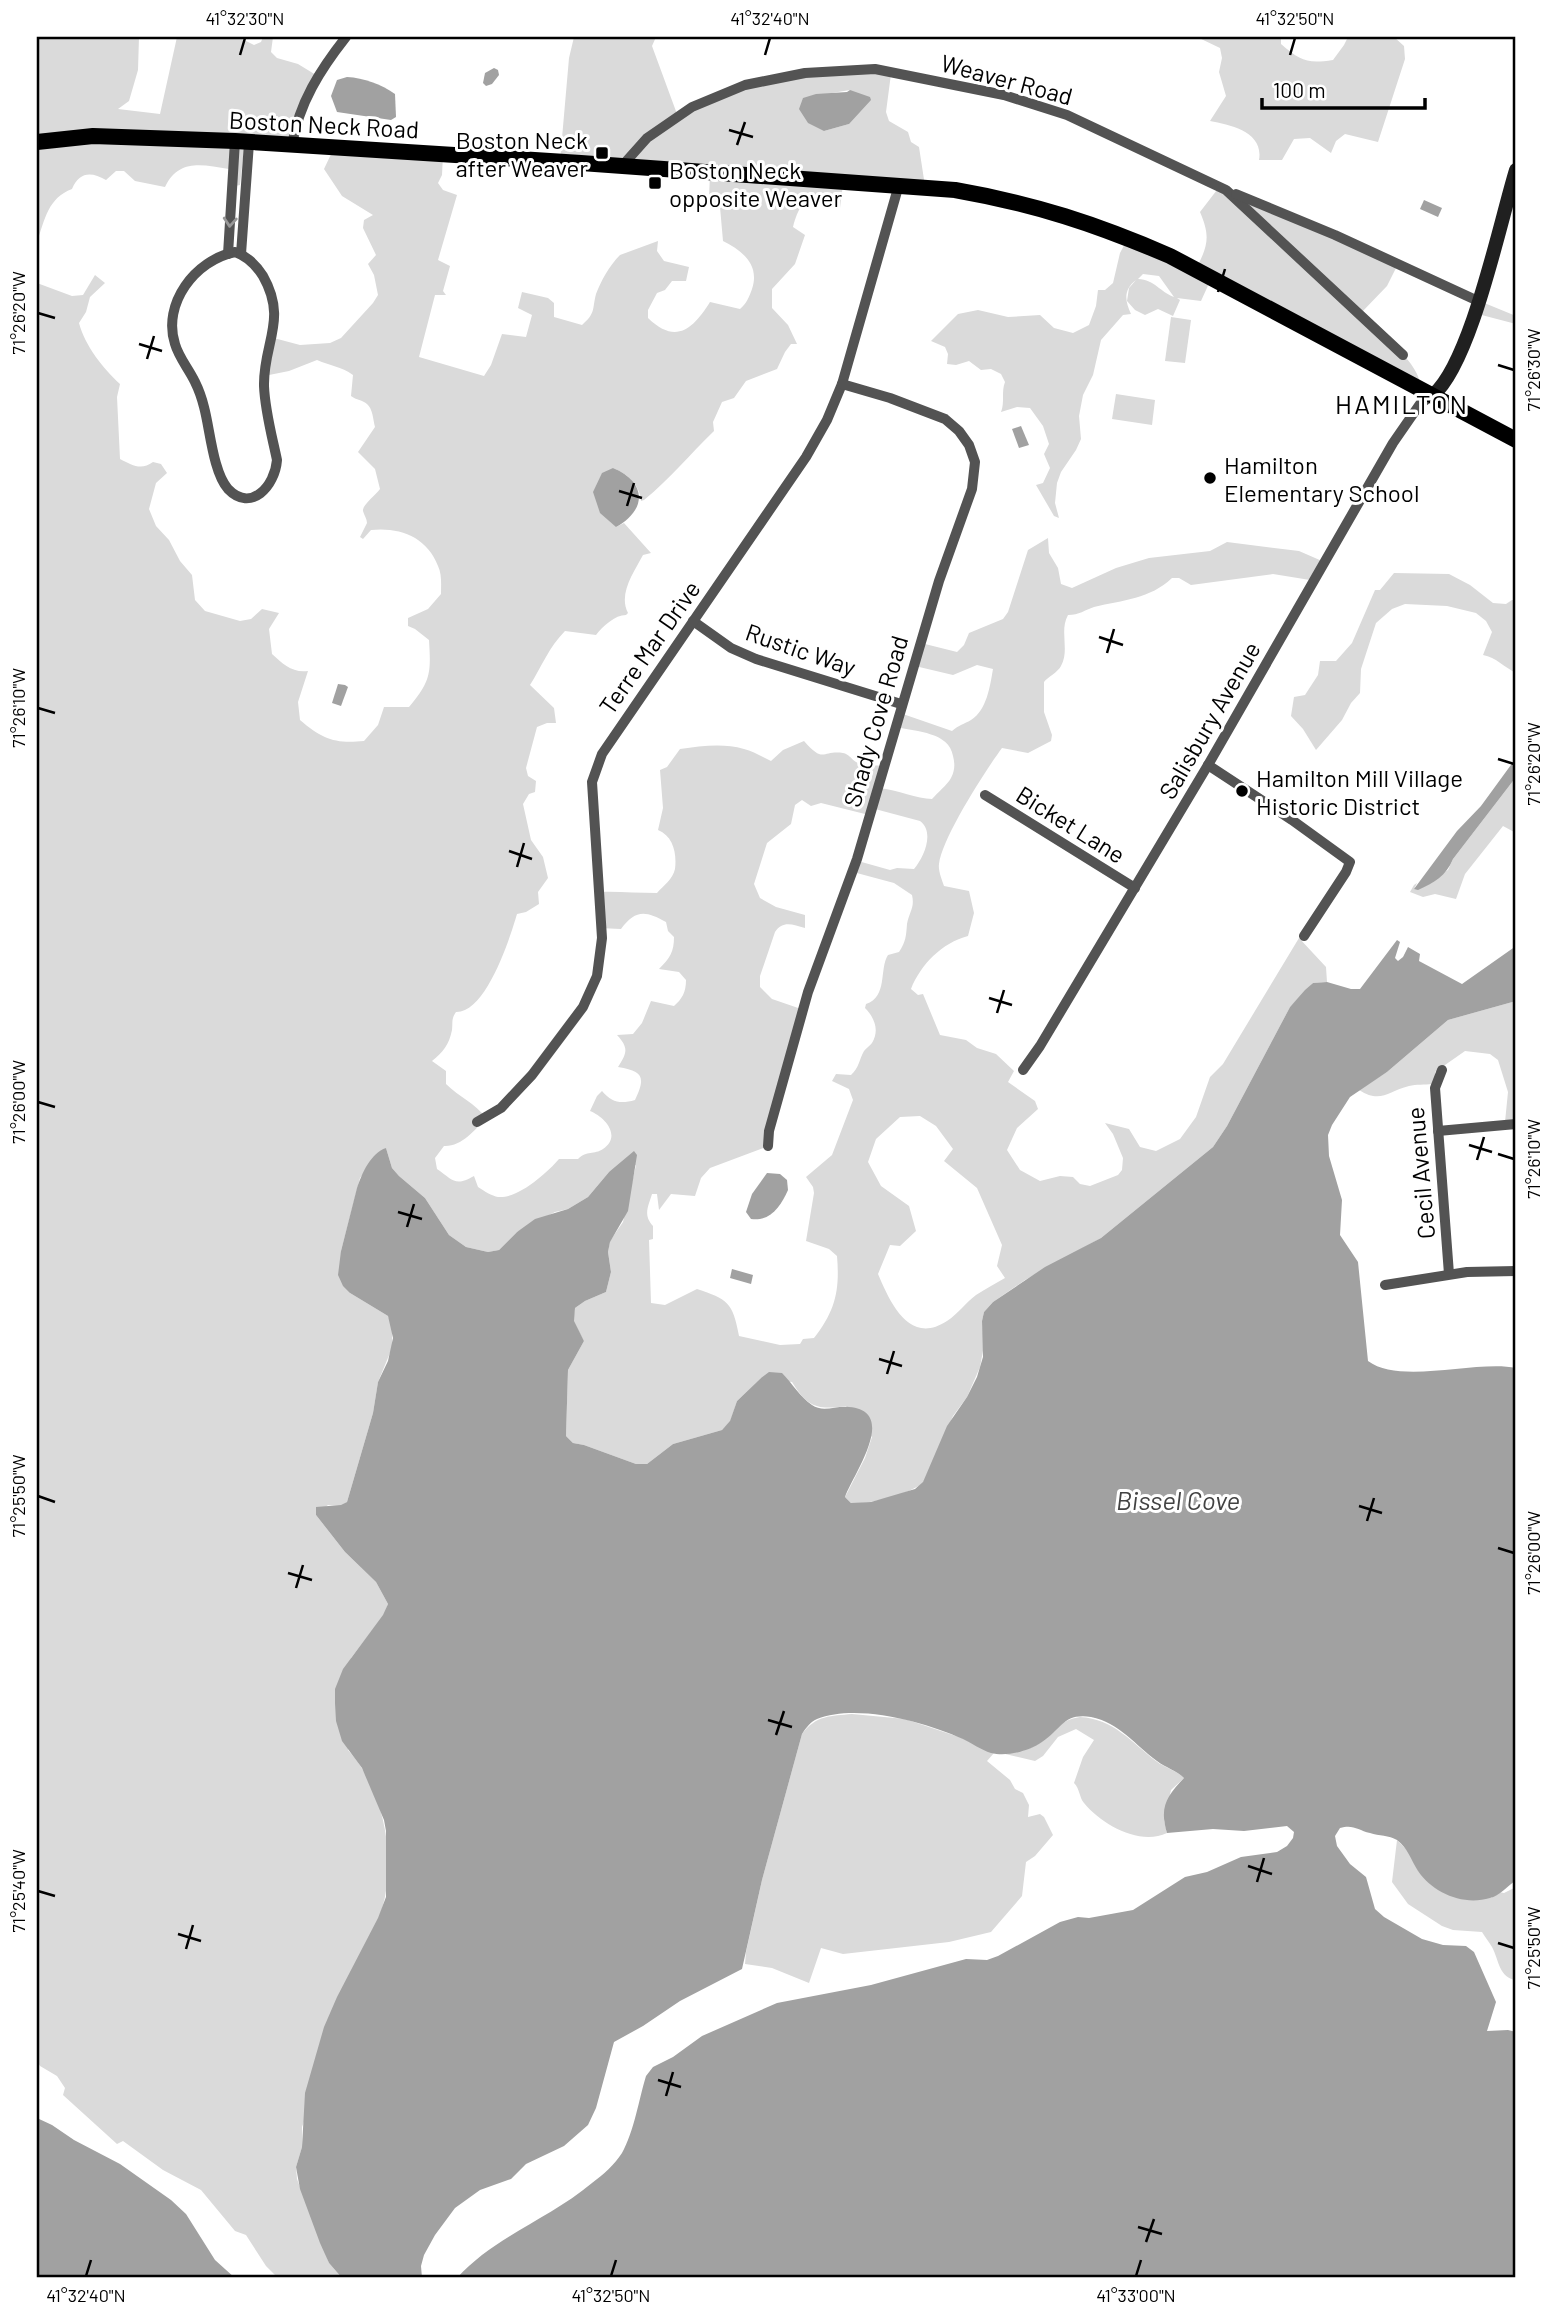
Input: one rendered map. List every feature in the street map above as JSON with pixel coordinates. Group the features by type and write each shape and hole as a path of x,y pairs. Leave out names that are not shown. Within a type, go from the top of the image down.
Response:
{"main road":[{"name":"Boston Neck Road","path":"37,142 93,136 242,142 955,190 1010,200 1064,214 1123,235 1170,256 1516,440"}],"street":[{"path":"292,145 295,126 313,85 346,37"},
{"name":"Weaver Road","path":"621,166 647,138 692,107 745,85 805,73 875,69 1004,95 1067,115 1226,190 1335,235 1478,301"},
{"path":"228,254 232,186 242,142"},
{"path":"241,254 246,186 242,142"},
{"path":"1433,395 1451,374 1478,301 1516,170"},
{"path":"232,186 246,186"},
{"name":"Terre Mar Drive","path":"477,1122 501,1108 532,1075 583,1007 597,976 602,938 593,782 602,754 806,457 827,420 842,383 898,188"},
{"name":"Weaver Road","path":"1226,190 1403,355"},
{"path":"228,254 241,254 251,262 267,283 275,317 264,386 277,460 276,472 267,488 257,495 246,497 230,491 219,474 201,397 196,382 176,348 173,333 174,309 183,288 205,266 228,254"},
{"name":"Shady Cove Road","path":"768,1146 769,1131 808,992 857,859 939,581 972,488 975,462 969,445 959,431 945,419 842,383"},
{"name":"Salisbury Avenue","path":"1023,1070 1208,765 1393,443 1420,404 1433,395"},
{"name":"Rustic Way","path":"693,621 731,648 756,659 901,704"},
{"path":"1208,765 1350,862 1304,936"},
{"name":"Bicket Lane","path":"985,795 1135,888"},
{"name":"Cecil Avenue","path":"1442,1070 1434,1088 1449,1274"},
{"path":"1438,1131 1516,1124"},
{"path":"1385,1285 1449,1274 1516,1271"}],"shaded area":[{"path":"37,37 139,37 138,70 129,101 118,109 160,114 177,37 238,37 254,45 261,42 263,37 273,37 271,52 277,58 298,64 316,75 292,141 245,140 240,185 235,186 229,169 201,165 177,171 165,187 135,181 124,171 116,171 106,180 90,174 82,176 72,189 52,204 37,242"},
{"path":"574,37 656,37 652,46 677,114 747,84 806,72 891,74 886,112 889,121 908,132 911,142 919,147 925,186 843,184 840,208 831,202 815,198 804,203 793,227 805,235 795,264 772,289 772,308 788,325 797,344 791,344 777,369 746,381 734,398 722,402 713,422 714,431 644,500 641,501 632,481 613,468 616,527 624,523 651,553 643,555 628,583 625,606 628,613 610,622 596,635 565,631 550,650 530,685 554,708 556,723 537,727 526,768 528,776 536,781 535,792 529,794 523,804 531,840 543,857 548,878 538,892 539,904 517,914 503,956 487,988 467,1009 456,1012 447,1044 432,1061 446,1071 446,1084 486,1118 462,1141 444,1146 435,1158 437,1169 458,1182 474,1176 478,1187 498,1197 506,1197 523,1190 540,1178 559,1159 578,1159 584,1154 600,1151 609,1144 609,1127 590,1111 602,1091 617,1102 635,1100 641,1086 640,1076 618,1067 625,1051 617,1035 633,1034 642,1023 651,1001 674,1006 683,995 686,980 679,972 659,969 669,958 673,947 674,937 668,931 666,922 652,915 641,914 631,918 621,929 599,928 596,892 657,893 672,876 675,869 673,846 667,836 658,830 663,808 660,770 667,767 680,749 728,746 747,750 771,761 783,750 804,741 820,754 843,753 859,763 884,766 879,788 932,799 952,775 953,756 950,748 939,738 897,727 900,713 952,731 971,720 981,710 987,697 993,669 977,665 953,675 915,666 921,643 957,652 964,645 969,633 1003,619 1008,612 1028,550 1048,538 1049,553 1058,568 1061,584 1072,588 1116,568 1149,558 1210,551 1227,542 1299,551 1322,561 1310,580 1273,574 1191,585 1179,578 1172,578 1145,595 1068,615 1064,627 1064,660 1060,668 1044,682 1044,712 1052,735 1051,741 1028,753 1002,748 956,822 942,852 939,870 944,886 969,891 974,913 968,936 941,949 920,971 911,989 918,995 923,994 940,1035 966,1040 977,1048 996,1054 1014,1071 1008,1082 1035,1101 1038,1109 1017,1128 1007,1150 1020,1170 1040,1181 1060,1176 1073,1177 1080,1184 1090,1186 1118,1175 1122,1170 1123,1158 1105,1123 1129,1129 1140,1147 1156,1151 1180,1139 1196,1117 1210,1077 1223,1064 1299,938 1326,967 1327,982 1313,983 1290,1007 1227,1126 1213,1147 1101,1238 1025,1280 993,1302 984,1312 984,1345 980,1367 967,1397 953,1416 923,1483 899,1495 878,1500 851,1503 845,1497 865,1458 872,1437 846,1406 828,1408 814,1405 803,1397 792,1382 761,1378 737,1401 730,1422 722,1430 673,1444 647,1464 636,1464 573,1443 566,1436 568,1370 584,1341 573,1321 575,1308 606,1292 611,1272 608,1252 610,1241 623,1222 636,1165 609,1172 588,1197 517,1232 499,1250 488,1252 466,1247 449,1235 425,1198 392,1168 386,1148 360,1178 341,1251 350,1293 388,1316 392,1326 392,1348 378,1382 373,1413 347,1502 341,1506 328,1505 316,1515 345,1552 376,1582 388,1604 384,1615 351,1658 348,1750 371,1784 379,1804 388,1869 382,1909 302,2127 302,2147 296,2167 297,2179 329,2263 342,2278 278,2278 266,2266 246,2235 235,2231 201,2190 163,2170 123,2141 117,2144 63,2095 65,2088 57,2076 40,2066 37,2061 37,283 72,296 83,295 95,275 105,283 90,297 86,312 79,323 95,356 120,384 117,397 120,459 136,466 153,462 161,464 167,473 156,483 149,509 156,526 169,540 180,561 192,575 195,600 205,611 240,621 251,619 262,609 279,613 269,629 272,654 292,669 308,671 298,702 300,720 329,739 364,741 378,725 384,707 409,707 426,683 430,661 429,640 408,626 408,618 428,609 441,594 441,580 433,556 420,541 411,536 382,529 371,530 363,539 360,537 367,523 363,509 380,489 375,469 358,452 375,427 369,406 351,396 353,375 317,360 289,371 264,376 270,337 300,345 330,343 341,338 378,295 374,275 368,264 376,255 363,228 364,220 373,215 342,196 324,169 334,148 443,154 442,175 438,183 443,190 457,195 438,260 450,266 443,291 446,295 435,295 419,357 484,376 491,365 502,334 526,337 532,315 518,308 522,292 548,298 554,303 554,317 582,325 592,314 598,289 616,259 620,255 658,241 657,251 664,261 689,267 686,281 672,281 665,290 657,293 648,310 648,318 667,331 675,332 690,326 710,302 740,309 752,289 752,266 743,254 723,241 720,207 709,198 710,174 560,161 569,58","holes":["850,90 849,124 824,131 832,93","802,800 811,806 821,803 869,815 875,809 920,821 927,831 927,838 924,851 914,869 890,870 858,861 853,872 894,883 912,895 912,907 903,945 899,952 888,955 880,989 873,1000 866,1004 865,1008 875,1024 874,1038 854,1072 851,1075 836,1074 832,1081 849,1089 853,1100 832,1155 806,1177 814,1193 806,1241 829,1249 837,1256 838,1280 834,1300 827,1319 814,1338 803,1339 800,1344 780,1345 739,1336 734,1316 727,1304 722,1299 697,1289 665,1305 651,1303 649,1240 653,1239 653,1226 647,1211 652,1194 657,1194 659,1210 671,1194 695,1196 701,1178 710,1168 769,1146 804,1010 772,999 760,987 760,976 775,932 785,925 805,928 805,915 776,907 760,898 754,884 767,843 791,824 795,805","920,1116 936,1126 953,1149 944,1161 977,1188 1002,1245 997,1266 1005,1278 976,1295 951,1318 934,1327 922,1328 903,1317 888,1297 878,1274 890,1245 900,1246 916,1231 909,1206 881,1186 868,1162 876,1139 900,1117"]},
{"path":"1197,37 1281,37 1281,44 1294,54 1317,62 1333,60 1348,37 1394,37 1404,46 1405,59 1378,142 1345,134 1336,141 1331,153 1310,138 1294,139 1282,160 1259,160 1259,150 1251,136 1236,128 1210,121 1226,96 1219,72 1222,58 1220,48"},
{"path":"1220,186 1397,266 1387,286 1361,313 1404,355 1420,382 1211,279 1201,301 1177,298 1180,300 1173,316 1158,309 1145,315 1135,310 1127,301 1129,288 1126,296 1127,305 1131,314 1123,315 1101,340 1093,375 1083,395 1079,416 1081,439 1057,483 1055,503 1059,518 1054,516 1036,485 1043,483 1050,468 1044,454 1049,444 1043,426 1030,408 1017,407 1001,412 1005,382 1001,374 991,369 981,370 969,361 956,365 947,364 948,354 945,347 931,341 958,314 978,310 1008,317 1040,315 1054,328 1073,333 1089,325 1098,290 1105,290 1113,283 1120,253 1128,238 1199,263 1207,238 1200,212","holes":["1143,274 1159,276 1174,297 1149,282 1138,279"]},
{"path":"1477,300 1516,316 1516,324 1474,313"},
{"path":"1171,317 1191,320 1185,363 1165,361"},
{"path":"1116,394 1155,400 1152,425 1112,419"},
{"path":"1394,573 1449,574 1470,585 1493,603 1506,604 1516,600 1516,673 1483,655 1492,632 1486,621 1476,613 1447,606 1405,604 1392,609 1376,623 1361,669 1360,693 1342,720 1316,750 1291,716 1294,697 1305,695 1318,675 1320,661 1336,661 1352,643 1375,590 1380,590"},
{"path":"1516,777 1516,833 1503,826 1465,874 1456,899 1435,894 1423,897 1410,892 1417,883 1414,889 1448,870 1453,859"},
{"path":"1516,1001 1516,1124 1505,1122 1508,1092 1498,1060 1490,1054 1465,1051 1435,1072 1435,1083 1432,1084 1409,1086 1379,1096 1359,1090 1387,1072 1448,1020"},
{"path":"852,1714 905,1719 962,1738 994,1753 987,1761 1010,1780 1015,1789 1023,1793 1029,1805 1028,1817 1040,1814 1053,1835 1035,1856 1026,1862 1022,1896 991,1932 949,1942 843,1954 821,1948 809,1983 772,1968 745,1964 746,1952 762,1880 802,1734 818,1720"},
{"path":"1080,1717 1112,1727 1156,1761 1184,1778 1171,1790 1164,1821 1167,1833 1145,1837 1122,1831 1101,1819 1084,1803 1074,1783 1083,1757 1094,1740 1076,1729 1058,1737 1043,1756 1035,1761 1005,1754 1034,1746 1063,1723"},
{"path":"1397,1840 1409,1852 1419,1872 1491,1898 1499,1892 1504,1893 1516,1887 1516,1980 1506,1976 1500,1968 1492,1947 1482,1932 1453,1930 1442,1926 1408,1904 1392,1882"}],"water":[{"path":"494,68 499,75 492,84 486,86 483,83 485,73"},
{"path":"347,77 372,82 395,94 396,117 391,120 337,112 331,96 337,80"},
{"path":"850,90 870,97 871,100 849,124 824,131 808,123 799,109 803,98"},
{"path":"1424,200 1442,208 1438,217 1420,209"},
{"path":"1021,426 1029,445 1019,448 1012,429"},
{"path":"613,468 632,481 639,496 633,513 616,527 600,513 593,492 602,473"},
{"path":"338,684 348,687 341,706 332,703"},
{"path":"1516,758 1516,777 1447,870 1429,885 1414,889 1457,831 1481,806"},
{"name":"Bissel Cove","path":"1397,940 1400,942 1395,958 1398,961 1408,947 1420,954 1419,961 1462,984 1516,946 1516,1001 1448,1020 1387,1072 1350,1097 1328,1135 1329,1156 1342,1200 1340,1235 1358,1262 1368,1361 1382,1368 1418,1372 1499,1366 1516,1368 1516,1880 1493,1897 1480,1900 1459,1899 1440,1891 1424,1879 1404,1847 1394,1838 1348,1827 1340,1828 1335,1836 1337,1846 1350,1864 1366,1877 1375,1909 1384,1917 1422,1939 1443,1945 1466,1946 1474,1952 1496,2002 1487,2031 1516,2032 1516,2278 457,2278 488,2251 575,2196 608,2169 626,2145 646,2076 653,2067 673,2057 702,2036 777,2003 871,1985 966,1959 987,1960 1060,1922 1133,1910 1185,1877 1207,1872 1241,1857 1277,1852 1293,1838 1294,1832 1287,1826 1244,1831 1213,1829 1167,1833 1164,1816 1166,1802 1184,1778 1157,1761 1119,1729 1091,1717 1074,1717 1068,1720 1037,1745 1018,1752 997,1754 930,1726 891,1717 851,1713 817,1719 810,1723 802,1734 762,1880 742,1969 680,2001 614,2042 596,2108 588,2125 564,2146 526,2164 511,2179 480,2190 455,2208 424,2255 422,2278 342,2278 329,2263 320,2243 300,2189 296,2167 302,2147 305,2093 324,2027 386,1897 384,1820 362,1768 342,1741 336,1721 335,1689 343,1669 383,1615 388,1604 376,1582 345,1552 316,1515 316,1507 347,1502 373,1413 378,1382 388,1361 393,1338 388,1316 350,1293 338,1275 341,1251 357,1188 372,1159 386,1148 392,1168 425,1198 449,1235 466,1247 488,1252 499,1250 535,1219 568,1209 588,1197 609,1172 634,1151 637,1155 628,1211 610,1242 608,1252 611,1272 606,1292 575,1308 574,1321 584,1341 568,1370 566,1436 573,1443 636,1464 647,1464 673,1444 722,1430 730,1421 737,1401 761,1378 769,1372 782,1373 812,1405 825,1409 849,1407 864,1411 871,1420 869,1446 845,1497 851,1503 871,1502 915,1489 923,1482 947,1426 977,1377 983,1357 982,1321 984,1312 993,1302 1045,1267 1101,1238 1213,1147 1227,1126 1290,1007 1305,990 1313,983 1327,982 1360,989"},
{"path":"767,1173 780,1174 787,1180 788,1190 774,1212 764,1218 751,1219 746,1212 752,1194"},
{"path":"732,1269 753,1275 751,1284 730,1278"},
{"path":"37,2118 120,2164 171,2200 186,2214 215,2260 235,2278 37,2278"}],"place":[{"name":"Boston Neck after Weaver","path":"602,153"},
{"name":"Boston Neck opposite Weaver","path":"655,183"},
{"name":"Hamilton Elementary School","path":"1210,478"},
{"name":"Hamilton Mill Village Historic District","path":"1242,791"}],"district":[{"name":"HAMILTON","path":"1402,403"}]}
